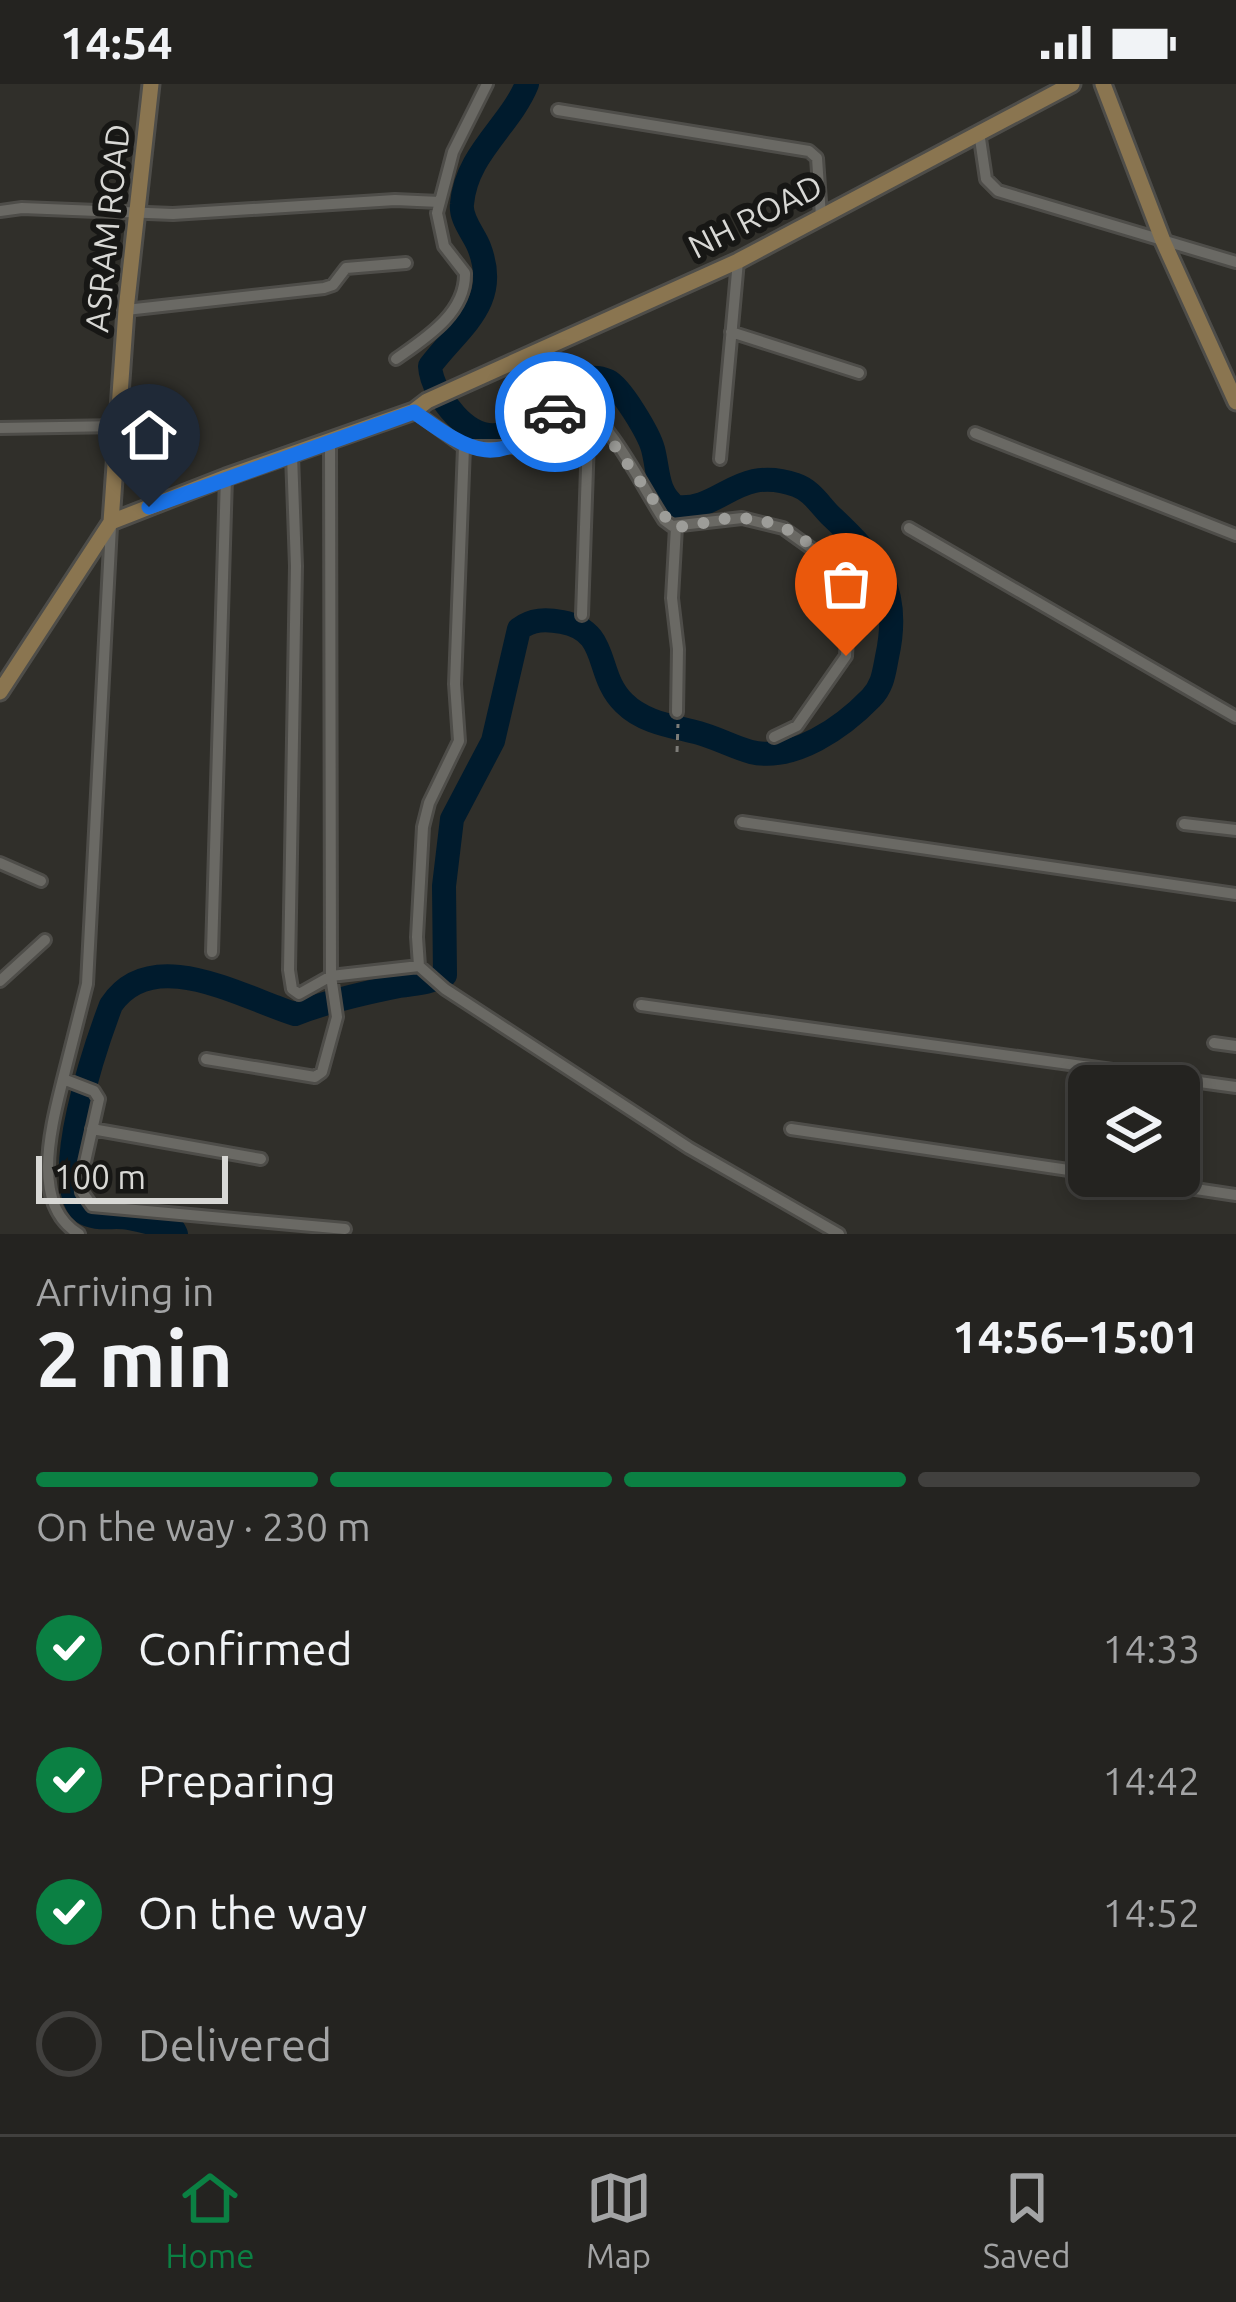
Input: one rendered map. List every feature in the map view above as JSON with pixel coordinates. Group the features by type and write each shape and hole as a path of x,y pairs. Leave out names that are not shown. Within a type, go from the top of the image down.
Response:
{"main road":[{"name":"ASRAM ROAD","path":"111,522 126,310 151,84"},
{"name":"NH ROAD","path":"420,406 737,261 1072,84"},
{"path":"1103,84 1163,241 1236,402"},
{"path":"0,692 111,522 420,406"}],"street":[{"path":"396,359 434,331 458,304 464,289 465,273 449,255 436,213 453,152 487,84"},
{"path":"558,110 809,151 817,158 821,216"},
{"path":"979,132 983,170 991,187 1236,262"},
{"path":"0,211 173,214 395,200 440,202"},
{"path":"720,459 737,261"},
{"path":"126,310 324,288 333,285 346,268 406,263"},
{"path":"731,332 859,373"},
{"path":"420,406 464,447 514,447 573,399 589,410 664,520 676,527 742,518 783,528 822,556 843,595 848,618 846,656 797,726 774,737"},
{"path":"583,616 589,410"},
{"path":"0,428 121,426"},
{"path":"975,433 1236,535"},
{"path":"206,1059 307,1078 320,1076 335,1028 330,441"},
{"path":"464,447 454,684 459,741 429,803 423,827 417,937 421,969 689,1148 839,1234"},
{"path":"292,455 296,566 292,989 299,994 332,982 421,969"},
{"path":"212,952 226,477"},
{"path":"80,1234 61,1219 48,1176 56,1111 87,984 111,522"},
{"path":"676,527 672,598 678,649 677,712"},
{"path":"909,528 1236,717"},
{"path":"742,823 1236,894"},
{"path":"1184,824 1236,830"},
{"path":"0,863 41,881"},
{"path":"0,981 46,940"},
{"path":"641,1005 1236,1087"},
{"path":"1214,1042 1236,1046"},
{"path":"66,1080 94,1091 99,1099 81,1180 82,1192 92,1206 345,1229"},
{"path":"791,1129 1068,1170"},
{"path":"92,1130 261,1159"},
{"path":"1200,1190 1236,1195"}],"path":[{"path":"677,712 678,749"}],"waterway":[{"path":"176,1234 135,1219 88,1215 74,1196 71,1173 79,1112 111,1005 129,987 150,978 174,976 225,988 295,1014 445,975 444,886 452,819 493,741 519,629 545,620 578,627 595,644 615,692 632,710 751,752 784,752 817,740 860,709 882,679 891,633 882,577 861,547 806,490 759,480 705,503 676,507 662,488 646,433 608,381 588,378 570,385 516,428 497,435 477,432 442,398 430,366 474,312 485,284 479,247 462,210 465,186 527,84"}],"way so far":[{"path":"555,412 573,399 589,410 672,526 742,518 783,528 805,540 822,556 843,595 849,632 846,656"}],"route":[{"path":"149,507 414,412 464,447 506,449 536,432 555,412"}]}
